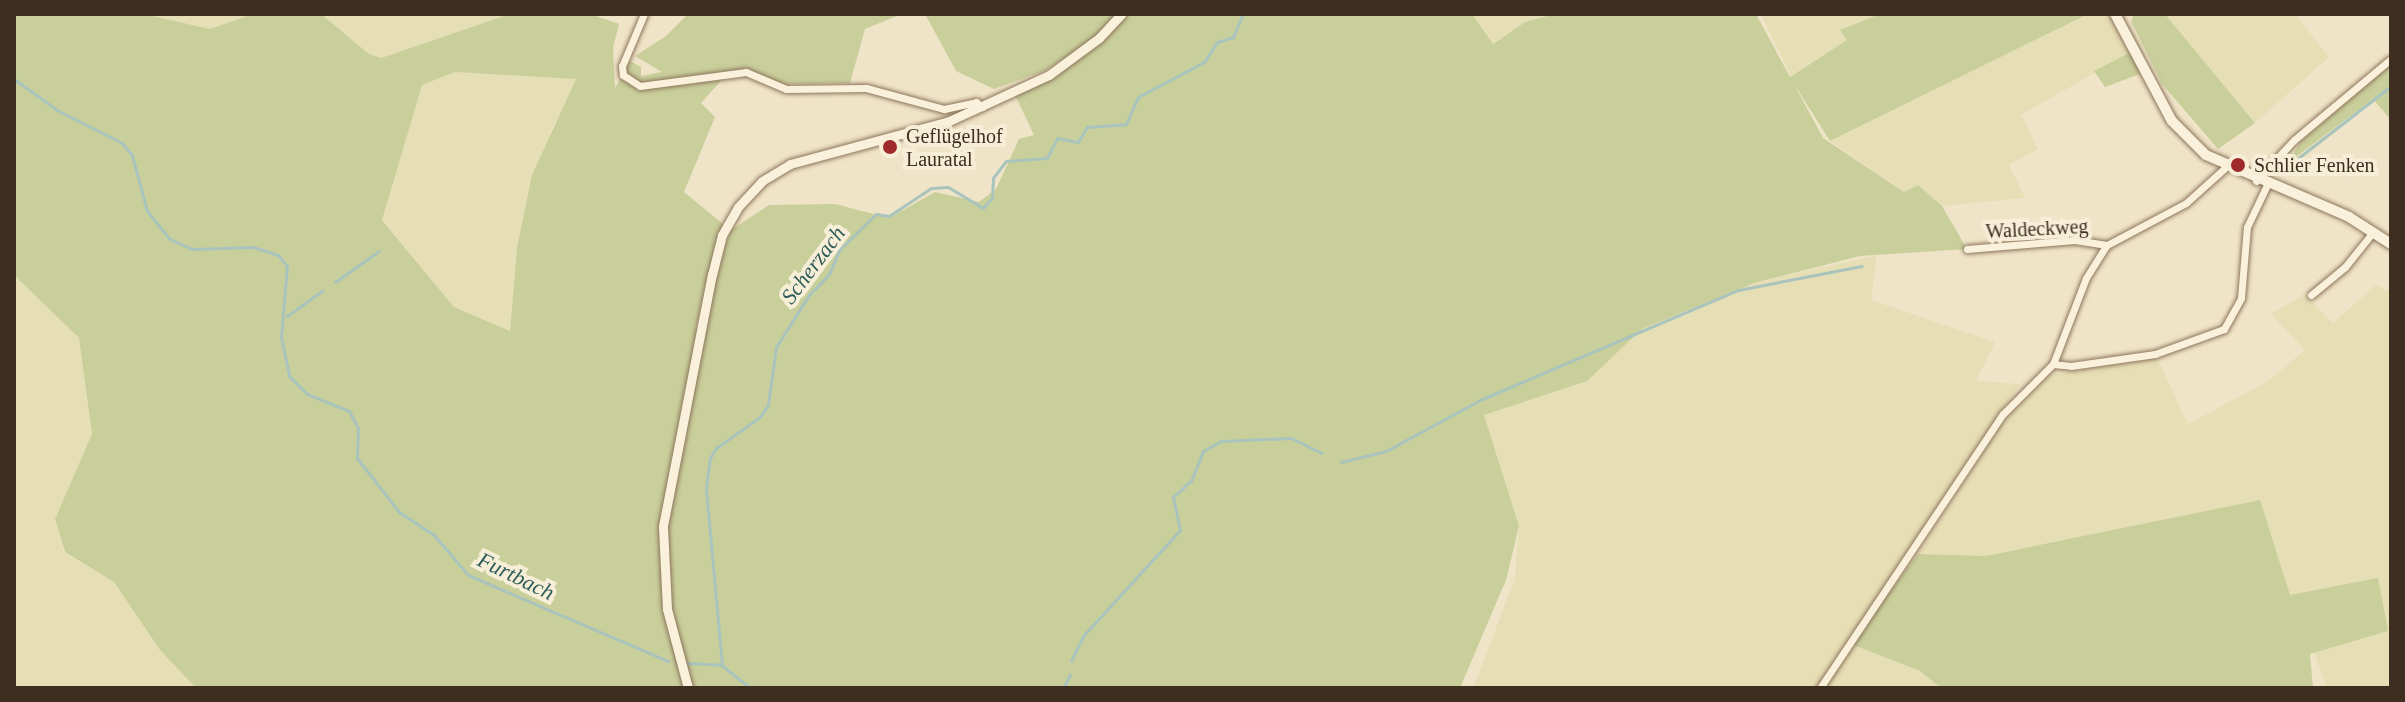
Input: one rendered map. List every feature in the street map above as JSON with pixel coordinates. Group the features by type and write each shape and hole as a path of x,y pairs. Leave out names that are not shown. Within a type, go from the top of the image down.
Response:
{"main road":[{"path":"2116,16 2172,121 2226,167 2390,242"}],"street":[{"path":"644,14 622,66 623,75 640,86 746,72 786,89 866,88 944,109 976,102 982,107"},
{"path":"688,688 667,609 663,526 676,440 722,235 752,191 790,164 949,121 982,107 1073,60 1121,14"},
{"path":"2053,364 2071,366 2155,354 2224,329 2241,298 2247,227 2262,183 2294,140 2391,59"},
{"path":"1820,688 2028,384 2053,364 2086,278 2107,245 2186,203 2226,167"},
{"path":"2311,295 2345,267 2373,232"},
{"name":"Waldeckweg","path":"1967,249 2075,240 2107,245"}],"shaded area":[{"path":"144,14 253,14 210,29"},
{"path":"321,14 510,14 381,58 369,54"},
{"path":"1472,14 1555,14 1525,22 1492,44"},
{"path":"1761,14 1880,14 1841,30 1847,40 1791,76"},
{"path":"2088,14 2110,14 2131,52 2021,115 2038,149 2009,165 2025,198 1942,206 1918,185 1905,192 1830,141"},
{"path":"2165,14 2295,14 2329,57 2255,123"},
{"path":"455,72 577,79 552,129 517,248 510,331 454,307 382,219 422,85"},
{"path":"1877,255 1871,300 1995,342 1976,381 2020,384 1816,688 1473,688 1515,579 1519,526 1484,415 1586,381 1642,329 1754,283"},
{"path":"14,275 79,338 92,434 55,519 64,552 114,582 160,650 196,688 14,688"},
{"path":"2376,285 2391,292 2391,688 2327,688 2314,652 2388,631 2290,595 1986,556 1918,554 2002,424 2044,376 2157,358 2188,424 2267,382 2305,350 2271,314 2305,294 2333,323"},
{"path":"1851,644 1920,671 1941,688 1823,688"}],"green space":[{"path":"14,14 144,14 210,29 253,14 321,14 369,54 381,58 510,14 590,14 619,24 613,48 615,88 630,61 641,67 641,76 662,72 635,56 666,36 688,14 902,14 865,29 850,83 771,84 728,73 701,103 715,117 684,192 723,224 696,328 704,329 715,273 731,230 769,205 835,204 889,218 935,192 979,202 996,189 1019,139 1034,135 1015,95 1093,50 1093,40 1044,71 994,89 956,71 925,14 1472,14 1493,44 1525,22 1555,14 1756,14 1790,77 1847,40 1840,30 1880,14 2088,14 1830,141 1794,84 1823,138 1904,192 1918,185 1942,206 1967,249 1860,256 1754,283 1642,329 1587,381 1484,415 1519,526 1506,580 1460,688 196,688 160,650 114,582 65,552 55,519 92,434 79,338 14,275","holes":["455,72 576,79 532,175 517,248 510,331 454,307 382,220 422,85"]},
{"path":"2134,14 2165,14 2255,123 2218,149 2162,84 2131,21"},
{"path":"2131,52 2140,74 2105,87 2094,71"},
{"path":"2391,64 2391,120 2373,99 2288,163 2301,141"},
{"path":"2260,500 2290,595 2378,578 2388,631 2310,654 2313,688 1941,688 1920,671 1851,644 1918,554 1986,556"}],"waterway":[{"name":"Scherzach","path":"750,688 722,665 706,489 710,458 716,448 760,417 768,405 776,347 809,295 829,274 839,250 876,214 889,216 931,188 948,187 983,208 992,198 993,178 1006,161 1047,158 1057,138 1078,142 1087,127 1126,124 1138,97 1204,62 1217,42 1233,37 1243,14"},
{"name":"Furtbach","path":"14,79 57,110 122,143 132,155 147,211 170,239 192,249 253,247 278,255 287,266 281,337 289,376 307,394 349,411 358,428 357,458 399,512 434,535 468,575 668,661"},
{"path":"2280,172 2391,86"},
{"path":"335,282 379,251"},
{"path":"1341,462 1386,451 1480,400 1738,290 1862,266"},
{"path":"287,316 323,290"},
{"path":"1071,661 1083,636 1180,530 1173,497 1191,481 1203,451 1221,441 1291,438 1322,453"},
{"name":"Furtbach","path":"687,663 722,665"},
{"path":"1063,688 1070,675"}],"place":[{"name":"Geflügelhof Lauratal","path":"890,147"},
{"name":"Schlier Fenken","path":"2238,165"}]}
